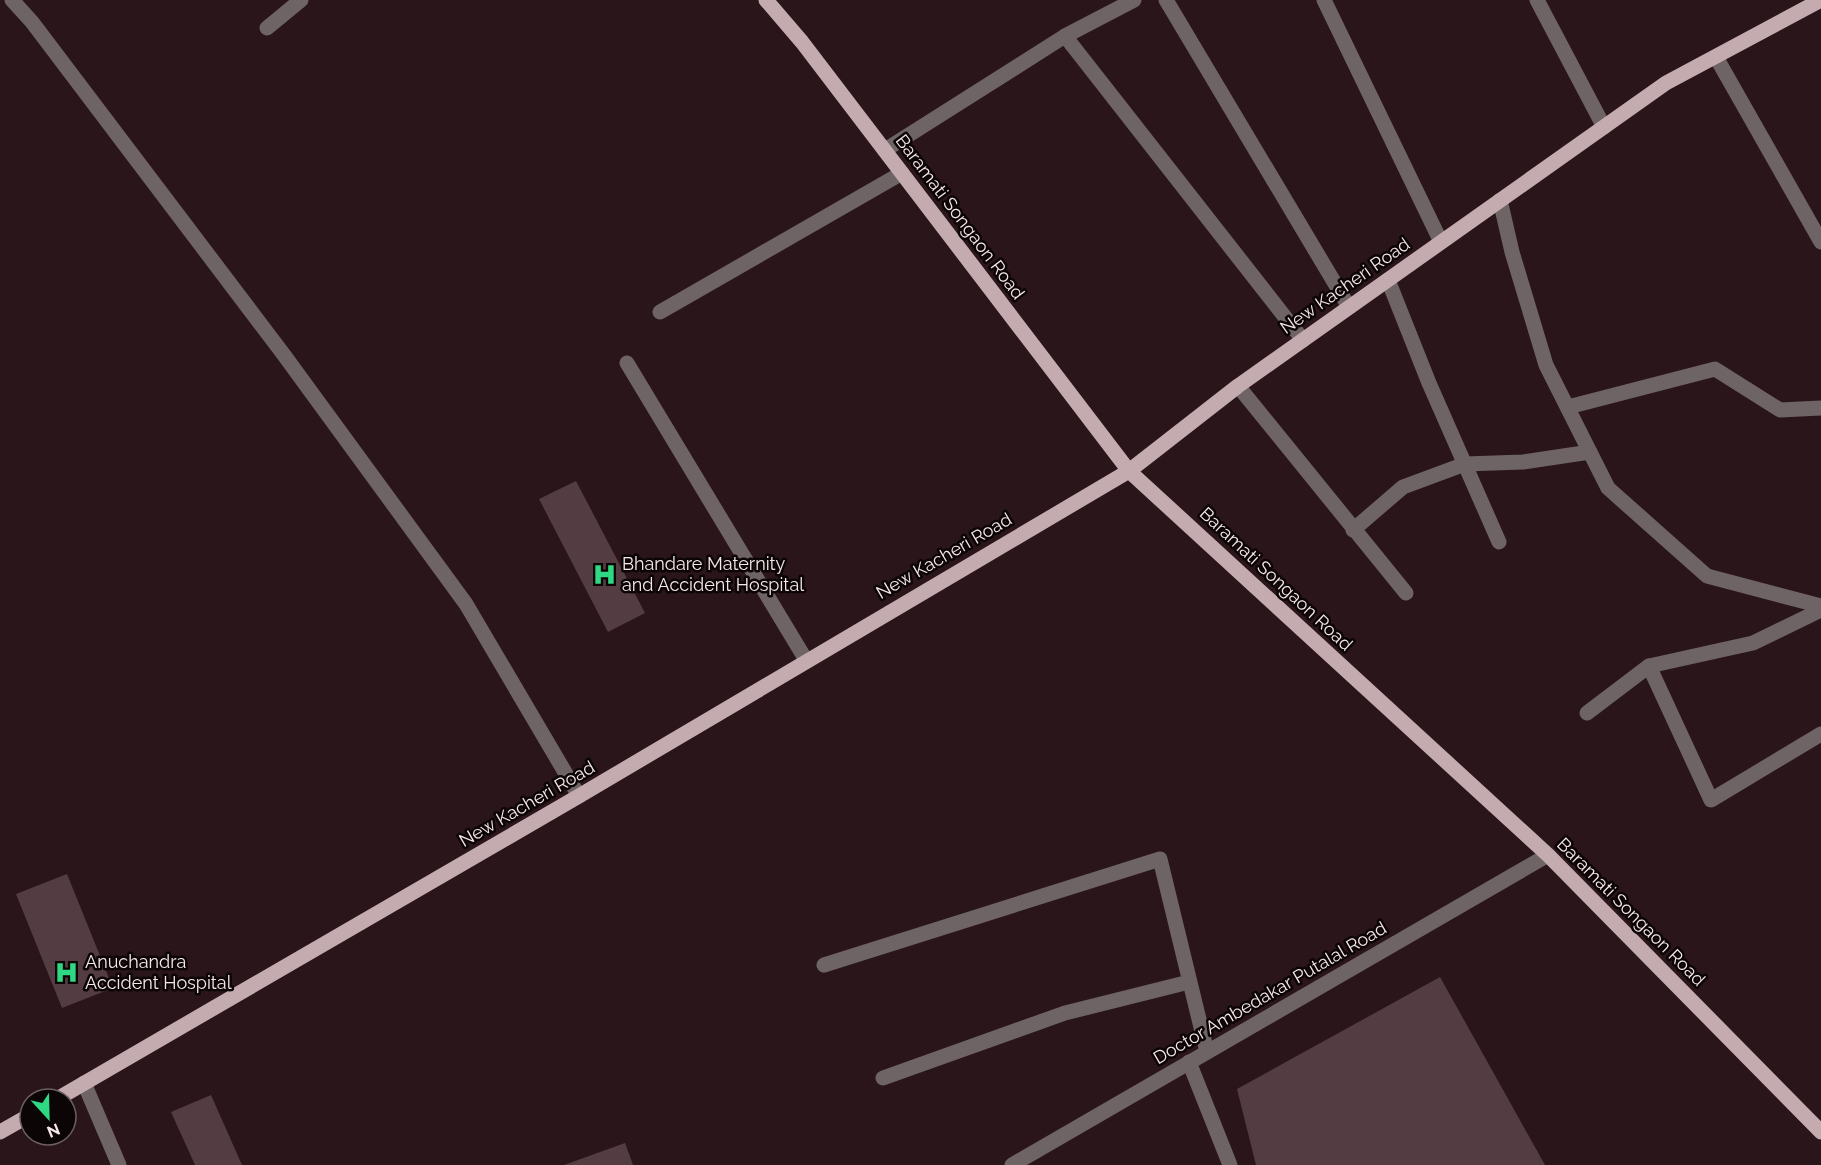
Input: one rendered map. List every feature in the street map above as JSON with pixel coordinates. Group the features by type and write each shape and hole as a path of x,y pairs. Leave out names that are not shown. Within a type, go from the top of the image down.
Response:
{"main road":[{"name":"Baramati Songaon Road","path":"766,0 802,42 1129,471 1548,855 1821,1132"},
{"name":"New Kacheri Road","path":"77,1087 579,796 1129,471 1238,386 1666,83 1821,0"},
{"path":"0,1132 18,1121"}],"street":[{"path":"12,0 32,22 270,336 459,594 579,796"},
{"path":"267,28 301,0"},
{"path":"885,150 1065,36 1134,0"},
{"path":"1166,0 1349,307"},
{"path":"1324,0 1441,242"},
{"path":"1537,0 1604,127"},
{"path":"1065,36 1303,340"},
{"path":"1716,57 1821,242"},
{"path":"660,312 902,174"},
{"path":"1500,200 1512,252 1546,365 1608,488 1707,576 1821,606"},
{"path":"1388,280 1499,542"},
{"path":"627,363 806,660"},
{"path":"1568,407 1715,369 1780,410 1821,408"},
{"path":"1238,386 1406,593"},
{"path":"1353,530 1403,487 1465,464 1523,462 1590,452"},
{"path":"1587,713 1649,666 1753,643 1821,610"},
{"path":"1649,666 1711,800 1821,734"},
{"name":"Doctor Ambedakar Putalal Road","path":"1012,1165 1548,855"},
{"path":"824,965 1160,859 1207,1052"},
{"path":"884,1078 1065,1012 1190,982"},
{"path":"1189,1062 1230,1165"},
{"path":"84,1083 119,1165"}],"building":[{"path":"576,481 645,613 608,632 539,499"},
{"path":"67,874 113,988 62,1008 16,894"},
{"path":"1440,977 1545,1165 1256,1165 1237,1089"},
{"path":"211,1095 242,1165 195,1165 171,1112"},
{"path":"625,1143 633,1165 564,1165"}],"place":[{"name":"Bhandare Maternity and Accident Hospital","path":"604,574"},
{"name":"Anuchandra Accident Hospital","path":"67,972"}]}
